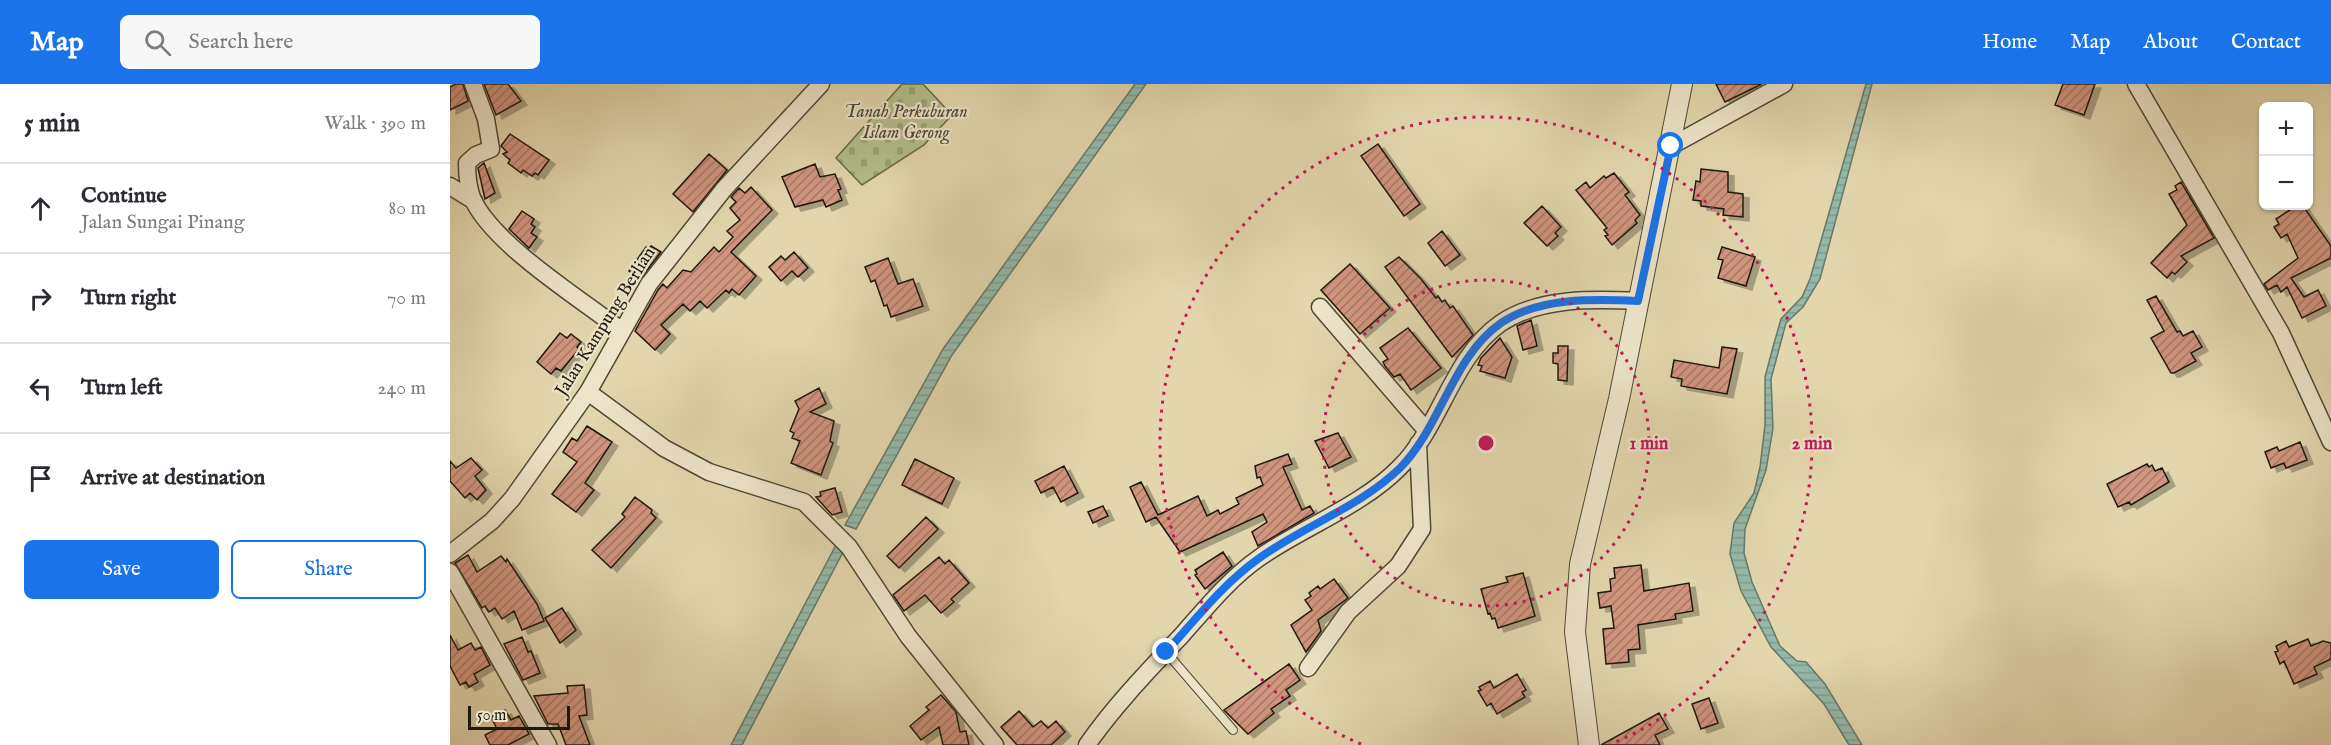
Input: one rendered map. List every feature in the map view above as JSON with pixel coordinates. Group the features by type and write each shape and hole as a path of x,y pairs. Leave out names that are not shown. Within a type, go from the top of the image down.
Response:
{"street":[{"path":"473,84 486,119 491,149 476,155 467,164 467,182 474,201 497,232 532,263 622,331"},
{"name":"Jalan Kampung Berlian","path":"450,554 492,521 512,499 588,392 614,350 622,331 649,284 724,189 821,84"},
{"path":"1589,745 1575,632 1580,564 1671,146 1682,84"},
{"path":"1671,146 1784,84"},
{"path":"2136,84 2276,324 2331,442"},
{"path":"450,186 474,201"},
{"path":"1087,745 1166,652 1246,568 1378,486 1402,465 1485,337 1502,323 1537,308 1560,304 1594,299 1638,301"},
{"path":"1308,668 1348,612 1398,566 1422,529 1422,437 1320,307"},
{"path":"588,392 664,448 709,472 804,501 849,547 908,636 996,745"},
{"path":"450,572 548,745"}],"lane":[{"path":"1166,652 1233,730"}],"green space":[{"name":"Tanah Perkuburan Islam Gerong","path":"902,84 923,84 952,115 924,145 862,185 836,158"}],"shaded area":[{"path":"1135,84 1146,84 952,355 856,529 845,525 943,349"},
{"path":"1866,84 1872,84 1820,279 1803,307 1786,323 1771,379 1773,428 1766,470 1745,529 1744,553 1752,582 1780,646 1797,661 1806,662 1825,684 1862,745 1849,745 1824,704 1771,647 1741,591 1730,554 1734,523 1754,493 1760,467 1765,425 1765,377 1781,319 1802,297 1810,279"},
{"path":"837,543 843,552 742,745 731,745"}],"building":[{"path":"463,84 468,101 450,110 450,87"},
{"path":"484,84 508,84 521,101 496,115"},
{"path":"1716,84 1762,84 1725,102"},
{"path":"2063,84 2095,84 2084,115 2055,105"},
{"path":"510,134 549,160 538,175 535,173 532,176 523,170 521,173 508,163 510,160 503,154 507,152 501,146"},
{"path":"1378,144 1420,204 1404,216 1361,156"},
{"path":"709,154 727,170 693,212 673,194"},
{"path":"484,163 495,193 485,199 478,168"},
{"path":"815,164 820,177 835,174 841,189 838,190 842,200 826,207 823,200 795,207 782,177"},
{"path":"1701,169 1728,172 1728,192 1743,194 1743,217 1723,215 1724,209 1701,206 1701,201 1693,200 1696,181 1700,182"},
{"path":"1614,173 1629,192 1625,195 1640,215 1635,220 1637,223 1612,245 1605,236 1608,235 1604,230 1607,228 1576,190 1586,182 1590,188 1604,176 1606,178"},
{"path":"2181,182 2214,238 2181,256 2187,262 2175,274 2172,272 2167,278 2151,263 2187,225 2169,194 2177,190 2175,186"},
{"path":"751,187 772,210 731,252 756,276 739,295 732,289 729,293 726,290 707,308 700,301 690,311 683,304 661,325 670,334 655,350 635,331 658,290 663,284 667,288 683,270 691,272 714,247 719,252 733,237 727,231 740,220 730,208 736,202 731,197 739,188 745,193"},
{"path":"1542,206 1561,227 1555,233 1558,236 1547,246 1524,223"},
{"path":"2290,210 2306,210 2331,246 2331,258 2291,278 2304,297 2318,290 2326,306 2302,318 2287,287 2281,292 2277,285 2268,290 2264,284 2298,258 2287,234 2281,238 2274,227 2279,224 2276,219"},
{"path":"522,211 534,219 531,224 535,227 531,233 537,237 529,248 509,229"},
{"path":"1442,231 1460,255 1445,266 1428,243"},
{"path":"651,246 661,252 640,279 629,271 646,247 649,249"},
{"path":"1722,247 1755,257 1746,286 1718,278 1723,260 1718,259"},
{"path":"794,252 808,268 798,277 792,271 781,281 769,267 781,256 785,260"},
{"path":"1399,257 1436,298 1438,296 1442,302 1445,300 1450,308 1453,306 1473,335 1452,357 1385,267"},
{"path":"888,258 898,284 913,279 923,306 891,317 887,305 884,306 875,280 871,282 865,267"},
{"path":"1350,264 1390,308 1360,334 1321,290"},
{"path":"2156,296 2177,332 2180,331 2183,336 2193,331 2202,347 2191,353 2196,361 2174,373 2171,373 2151,338 2164,331 2147,300"},
{"path":"1531,320 1537,346 1523,350 1517,326"},
{"path":"1408,328 1441,368 1411,390 1400,374 1394,377 1385,366 1383,362 1388,359 1380,348"},
{"path":"560,333 567,338 571,334 581,342 577,347 579,349 561,371 556,368 551,374 537,362"},
{"path":"1500,338 1512,357 1505,378 1480,371 1482,366 1478,365 1481,358"},
{"path":"1558,346 1568,346 1567,381 1558,380 1558,364 1553,363 1553,353 1558,353"},
{"path":"1722,347 1737,349 1727,394 1681,386 1682,379 1671,377 1674,360 1719,368"},
{"path":"819,388 826,404 810,412 834,421 830,441 833,443 821,475 791,463 800,441 792,438 794,433 790,431 799,409 795,401"},
{"path":"587,426 612,442 585,483 594,490 576,512 552,494 577,462 563,452 572,438 577,441"},
{"path":"1338,433 1351,457 1329,468 1315,441"},
{"path":"2300,442 2307,460 2286,468 2284,463 2271,468 2265,452 2277,447 2279,451"},
{"path":"1288,454 1292,464 1283,467 1302,510 1310,506 1314,513 1258,546 1252,532 1267,522 1263,514 1180,552 1156,517 1146,522 1130,487 1141,482 1158,515 1198,496 1207,516 1218,510 1220,514 1239,504 1236,498 1263,485 1260,477 1257,478 1255,466"},
{"path":"471,458 482,470 475,476 486,490 477,500 470,493 465,498 450,481 450,461 456,468"},
{"path":"915,459 954,478 942,504 902,485"},
{"path":"2147,464 2149,467 2152,465 2155,471 2162,468 2169,482 2131,505 2129,502 2118,507 2107,484"},
{"path":"1064,466 1078,493 1061,502 1053,487 1041,493 1035,481"},
{"path":"835,488 842,512 832,515 816,497 821,496 820,492"},
{"path":"635,497 652,510 651,513 656,518 611,568 592,550 625,517 622,514"},
{"path":"1103,506 1108,516 1093,523 1088,512"},
{"path":"926,517 938,529 899,568 887,556"},
{"path":"1223,552 1232,566 1205,589 1195,575 1197,574 1195,570"},
{"path":"468,555 477,572 501,556 506,562 507,559 537,604 544,621 522,630 514,611 502,619 495,608 489,612 485,606 482,608 455,563"},
{"path":"939,557 945,564 949,560 969,583 951,599 954,602 941,613 925,595 904,611 893,595"},
{"path":"1641,565 1644,591 1689,583 1693,611 1675,614 1676,619 1638,625 1640,649 1628,650 1629,662 1606,664 1603,629 1614,628 1611,606 1600,608 1598,593 1611,591 1610,579 1615,578 1614,568"},
{"path":"1523,573 1535,616 1498,628 1495,618 1492,619 1490,613 1488,614 1481,589 1508,582 1506,577"},
{"path":"1334,579 1348,598 1318,620 1321,631 1306,652 1291,625 1312,610 1305,600 1311,596 1309,593 1318,586 1320,589"},
{"path":"562,608 576,630 560,643 545,618"},
{"path":"450,635 458,650 471,643 475,650 481,647 490,665 474,674 478,682 469,687 466,682 460,685 450,666"},
{"path":"522,637 540,673 523,680 504,644"},
{"path":"2308,639 2311,646 2323,641 2331,643 2331,659 2314,667 2317,674 2294,684 2284,661 2280,664 2275,652 2278,651 2276,646 2286,641 2289,647"},
{"path":"1289,664 1300,680 1286,690 1290,696 1271,709 1274,713 1248,734 1224,710"},
{"path":"1517,674 1526,690 1522,692 1525,697 1497,714 1491,703 1487,706 1478,691 1481,690 1479,687 1490,681 1494,688"},
{"path":"584,685 587,715 579,716 590,745 566,745 558,724 548,724 534,696 568,693 567,686"},
{"path":"941,695 956,712 960,732 966,731 969,745 943,745 939,727 921,740 910,726 929,710 926,707"},
{"path":"1709,698 1718,723 1701,729 1692,704"},
{"path":"505,710 511,720 519,716 529,734 508,745 490,745 485,735 497,729 491,717"},
{"path":"1019,711 1033,727 1041,721 1048,728 1056,721 1065,732 1051,745 1017,745 1001,727"},
{"path":"1659,713 1668,729 1655,735 1660,745 1601,745"}],"route":[{"path":"1166,652 1230,582 1246,568 1392,475 1418,444 1485,337 1502,323 1537,308 1560,304 1594,299 1638,301 1671,146"}]}
